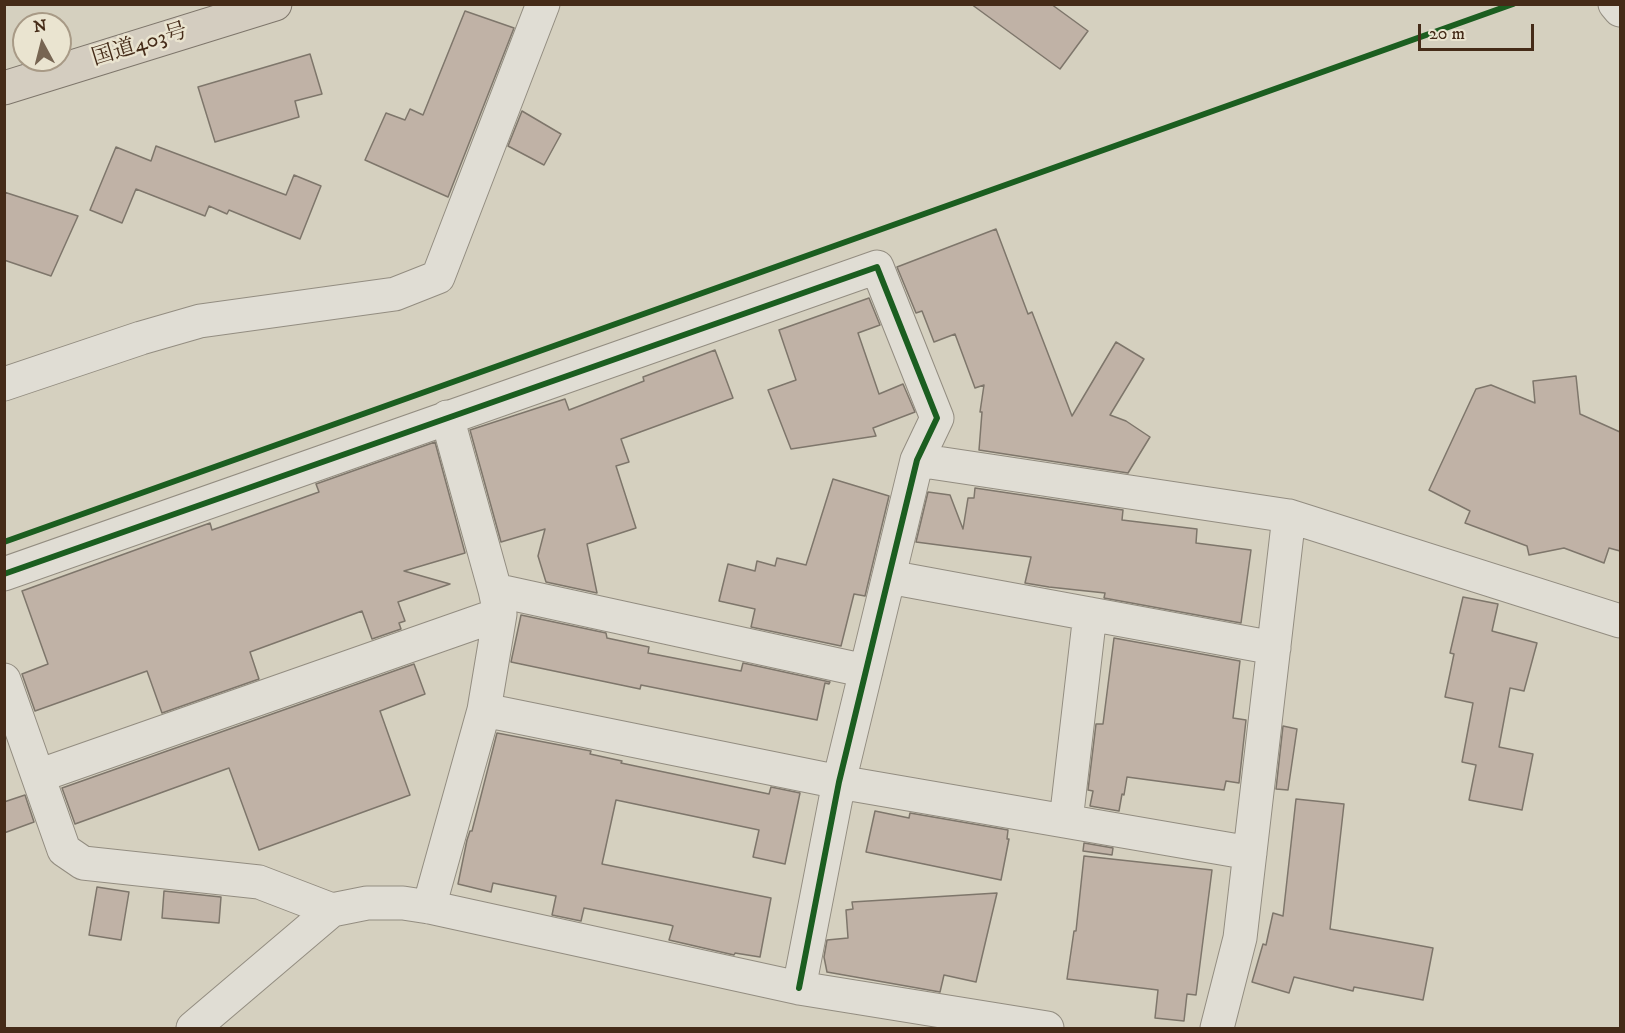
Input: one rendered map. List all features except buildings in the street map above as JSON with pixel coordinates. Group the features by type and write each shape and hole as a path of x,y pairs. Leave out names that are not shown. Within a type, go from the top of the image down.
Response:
{"highway":[{"name":"国道403号","path":"4,88 275,4"}],"street":[{"path":"4,384 141,338 200,321 395,294 438,277 543,4"},
{"path":"1616,4 1620,10"},
{"path":"4,574 877,267 937,418 917,460 839,782 799,988"},
{"path":"429,908 484,710 497,602 447,417"},
{"path":"917,460 1290,516 1618,614"},
{"path":"1217,1029 1240,938 1290,516"},
{"path":"889,577 1274,648"},
{"path":"38,776 497,602 866,671"},
{"path":"1066,822 1090,614"},
{"path":"4,680 64,850 83,863 259,882 332,910"},
{"path":"484,710 839,782 1250,853"},
{"path":"193,1029 332,910 367,903 403,903 799,988 1047,1029"}],"cycle path":[{"path":"4,542 1513,4"},
{"path":"4,574 877,267 937,418 917,460 839,782 799,988"}]}
